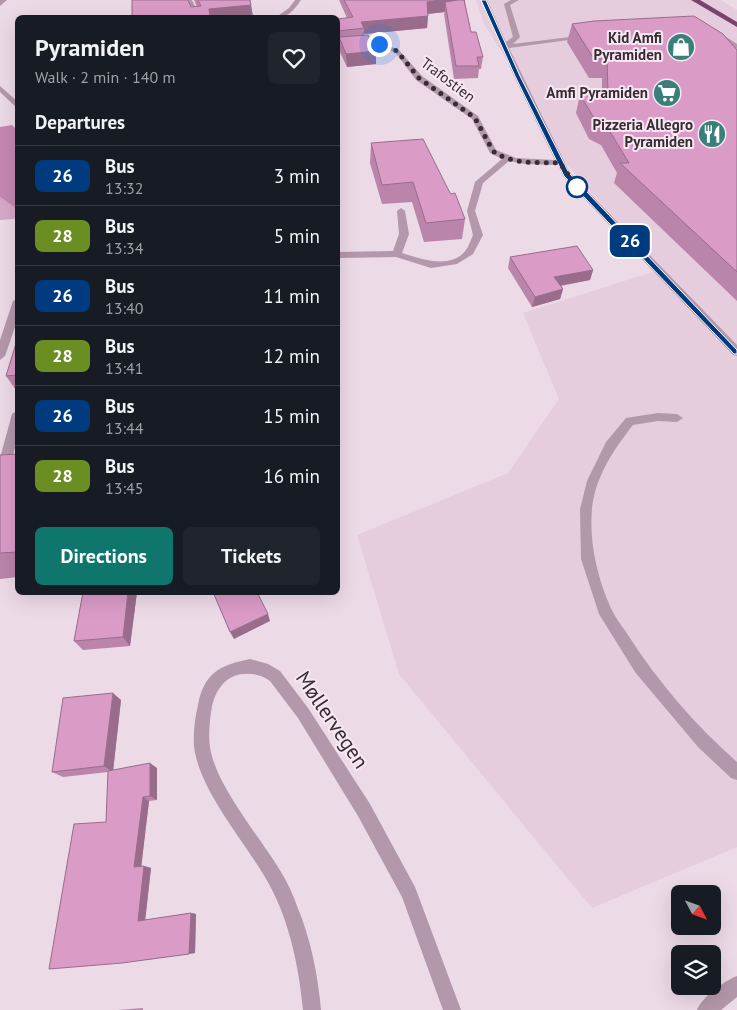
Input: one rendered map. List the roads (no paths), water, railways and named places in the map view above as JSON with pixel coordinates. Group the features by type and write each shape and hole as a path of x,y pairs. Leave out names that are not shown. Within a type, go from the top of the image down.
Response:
{"highway":[{"path":"695,0 737,25"}],"street":[{"path":"0,4 4,0"},
{"path":"189,0 196,15"},
{"path":"282,15 291,9 298,0"},
{"path":"484,0 560,163 578,189 737,352"},
{"path":"505,47 517,37 507,4 516,0"},
{"path":"710,31 737,47"},
{"path":"505,47 590,35"},
{"name":"Trafostien","path":"340,46 379,44 397,51 419,78 475,118 493,151 507,158"},
{"path":"0,88 15,104"},
{"path":"340,255 397,254 431,264 457,261 470,252 478,235 471,211 479,182 507,158 529,162 560,163"},
{"path":"397,254 404,234 401,211"},
{"path":"0,356 15,310"},
{"path":"677,418 658,417 630,421 610,445 593,481 586,509 588,559 604,609 640,667 703,742 737,772"},
{"path":"0,480 15,425"},
{"name":"Møllervegen","path":"312,1010 302,948 291,912 276,879 232,812 212,777 202,747 202,720 207,696 216,680 230,670 250,666 268,671 275,676 304,713 364,810 409,893 452,1010"},
{"path":"706,1010 737,985"}],"place":[{"name":"Kid Amfi Pyramiden","path":"681,47"},
{"name":"Amfi Pyramiden","path":"667,93"},
{"name":"Pizzeria Allegro Pyramiden","path":"712,134"}]}
